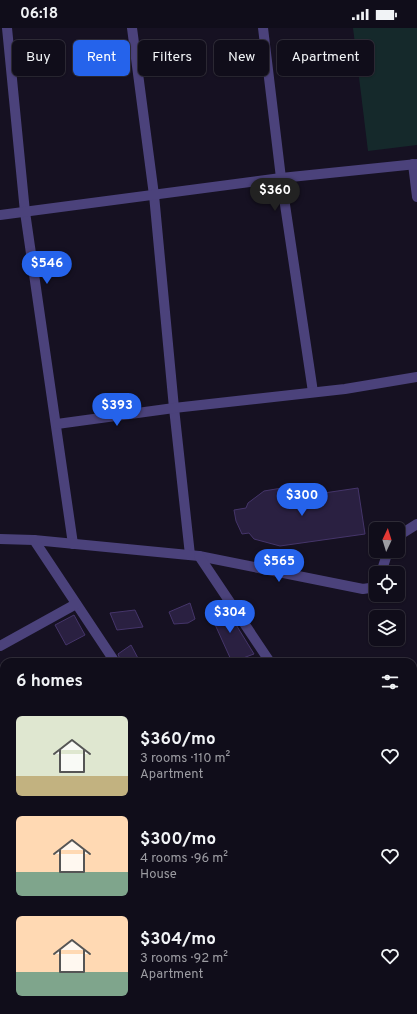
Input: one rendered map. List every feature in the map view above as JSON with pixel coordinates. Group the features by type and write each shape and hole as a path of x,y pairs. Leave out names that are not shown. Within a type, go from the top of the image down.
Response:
{"street":[{"path":"8,28 25,212 57,424 73,544"},
{"path":"132,28 154,195 174,408 194,556 267,658"},
{"path":"263,28 281,178 313,392"},
{"path":"0,215 281,178 415,164 417,197"},
{"path":"57,424 174,408 345,389 417,377"},
{"path":"405,532 417,524"},
{"path":"0,539 34,540 194,556 363,589 369,589"},
{"path":"34,540 112,658"},
{"path":"0,646 76,604"}],"green space":[{"path":"353,28 417,28 417,145 368,151 359,76 374,76 374,40 354,40"}],"building":[{"path":"288,487 290,498 358,488 365,534 280,546 254,539 249,533 242,534 236,521 234,510 246,508 248,503 264,491"},
{"path":"190,603 195,619 188,623 174,624 169,612"},
{"path":"220,603 227,610 254,654 243,658 230,658 208,609"},
{"path":"135,610 143,627 117,630 110,613"},
{"path":"74,615 85,635 66,645 55,625"},
{"path":"131,645 138,658 120,658 118,654"}]}
